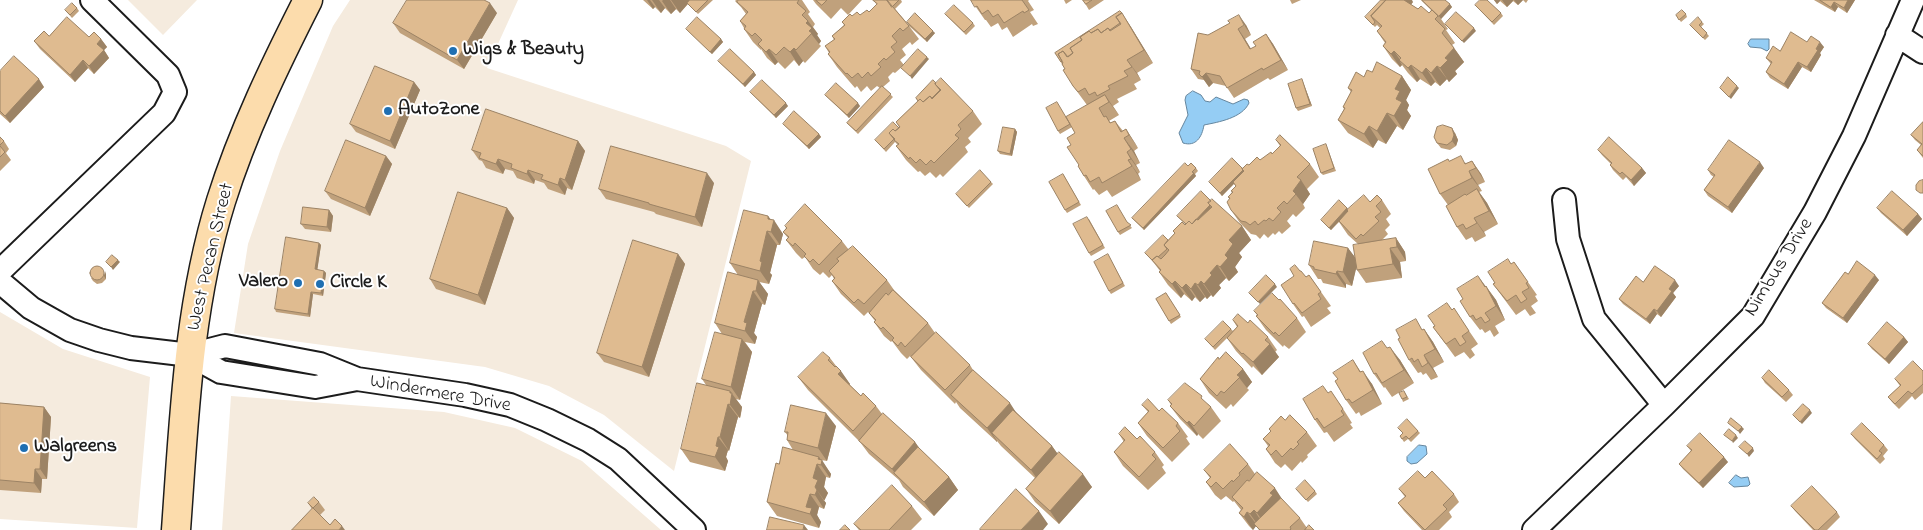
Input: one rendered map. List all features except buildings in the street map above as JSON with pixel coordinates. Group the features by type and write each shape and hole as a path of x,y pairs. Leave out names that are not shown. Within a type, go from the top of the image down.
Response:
{"main road":[{"name":"West Pecan Street","path":"176,530 190,356 203,276 221,202 245,135 280,56 308,0"}],"street":[{"path":"0,271 164,113 175,92 168,75 92,0"},
{"name":"Nimbus Drive","path":"1534,530 1753,316 1815,212 1854,136 1913,0"},
{"path":"1897,35 1923,52"},
{"path":"1564,200 1568,239 1594,319 1664,405"},
{"name":"Windermere Drive","path":"0,282 31,308 70,330 132,348 190,356 221,372 316,387 357,379 465,395 510,406 547,420 588,440 618,460 694,530"}],"shaded area":[{"path":"128,0 197,0 163,35"},
{"path":"350,0 518,0 487,68 726,146 751,161 674,471 604,415 549,386 485,367 234,333 248,244 280,151 333,26"},
{"path":"0,312 63,349 150,377 137,528 0,519"},
{"path":"231,396 444,412 515,428 582,461 661,530 222,530"}],"water":[{"path":"1751,39 1769,39 1769,49 1767,51 1761,48 1750,47 1748,44"},
{"path":"1193,91 1201,95 1205,101 1210,102 1216,97 1233,104 1244,99 1248,100 1249,103 1236,116 1204,125 1200,137 1195,142 1191,144 1183,143 1179,133 1188,115 1185,100 1186,96"},
{"path":"1419,445 1426,446 1427,454 1417,463 1411,464 1407,461 1407,457"},
{"path":"1736,475 1741,478 1748,477 1750,484 1748,486 1734,487 1729,483"}],"place":[{"name":"Wigs & Beauty","path":"453,51"},
{"name":"AutoZone","path":"388,111"},
{"name":"Valero","path":"298,283"},
{"name":"Circle K","path":"320,284"},
{"name":"Walgreens","path":"24,448"}]}
